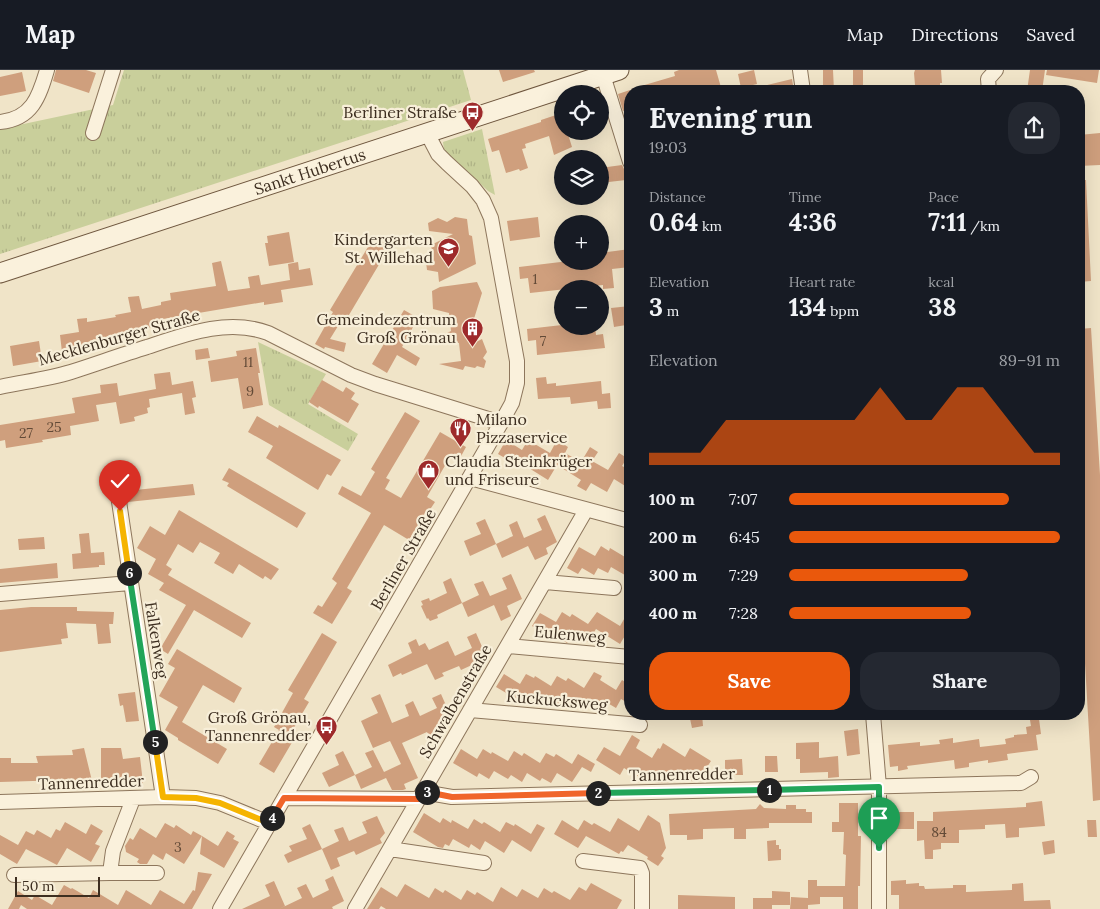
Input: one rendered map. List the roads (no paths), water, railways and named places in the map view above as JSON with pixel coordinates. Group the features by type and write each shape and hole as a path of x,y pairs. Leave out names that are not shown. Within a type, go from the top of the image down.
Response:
{"main road":[{"name":"Sankt Hubertus","path":"0,272 611,73"}],"street":[{"path":"0,122 9,121 34,106 47,70"},
{"path":"93,133 113,70"},
{"path":"800,70 801,85"},
{"path":"988,85 988,79 996,70"},
{"path":"611,73 624,134"},
{"name":"Berliner Straße","path":"220,909 512,403 517,383 517,361 491,218 483,200 472,186 442,159 427,133"},
{"name":"Mecklenburger Straße","path":"0,387 68,373 189,333 218,327 257,329 351,375 501,423"},
{"path":"470,478 624,520"},
{"name":"Falkenweg","path":"116,488 163,797"},
{"name":"Schwalbenstraße","path":"355,909 586,510"},
{"path":"0,594 130,582"},
{"path":"545,582 614,588"},
{"name":"Eulenweg","path":"508,646 624,656"},
{"name":"Kuckucksweg","path":"470,710 640,725"},
{"path":"873,720 879,787 879,909"},
{"name":"Tannenredder","path":"284,798 421,795 452,797 879,787 1021,783 1031,777"},
{"name":"Tannenredder","path":"0,802 163,797 196,798 220,803 269,823"},
{"path":"110,873 113,852 133,799"},
{"path":"390,849 484,862"},
{"path":"583,860 640,868 642,873 642,909"},
{"path":"14,875 157,873"}],"place":[{"name":"Berliner Straße","path":"473,131"},
{"name":"Kindergarten St. Willehad","path":"449,267"},
{"name":"Gemeindezentrum Groß Grönau","path":"472,347"},
{"name":"Milano Pizzaservice","path":"460,447"},
{"name":"Claudia Steinkrüger und Friseure","path":"429,489"},
{"name":"Groß Grönau, Tannenredder","path":"327,745"}]}
